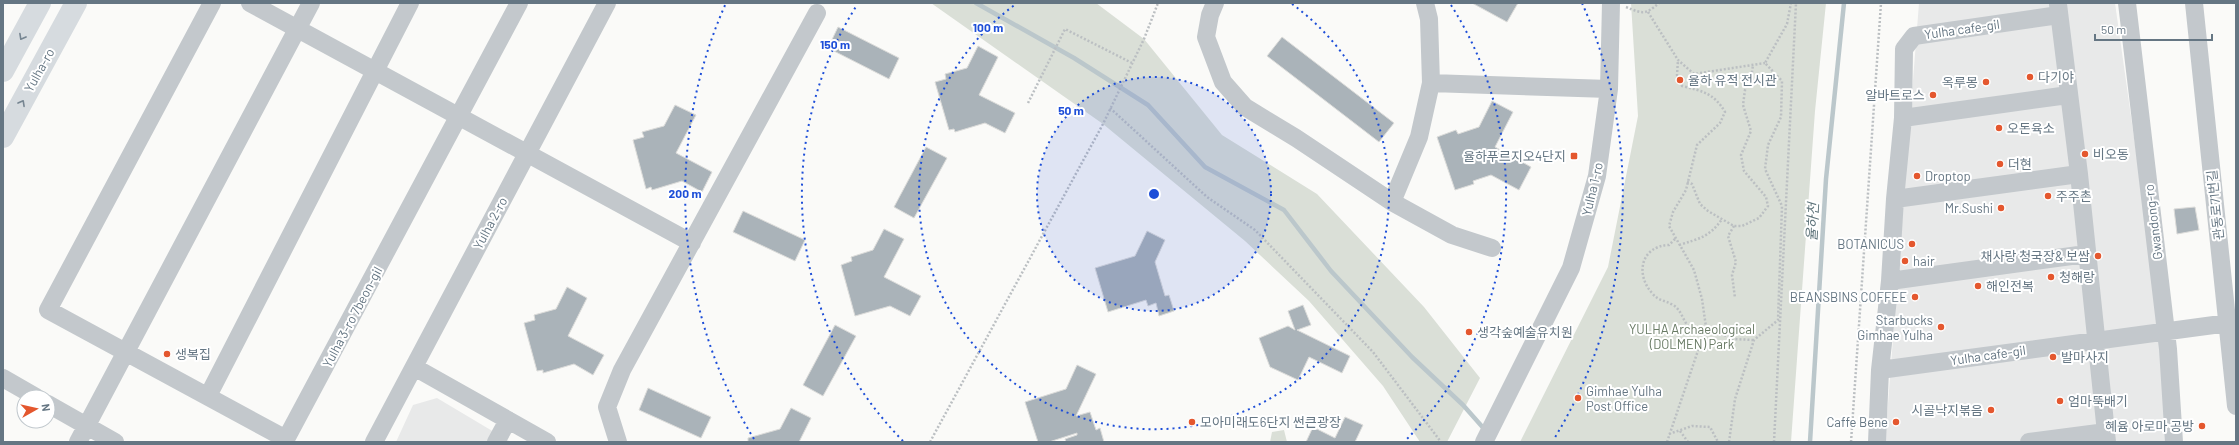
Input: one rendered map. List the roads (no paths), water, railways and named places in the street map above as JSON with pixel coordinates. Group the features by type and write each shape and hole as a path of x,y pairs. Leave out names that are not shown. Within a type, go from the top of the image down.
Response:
{"main road":[{"path":"3,71 40,3"},
{"name":"Yulha-ro","path":"3,137 76,3"}],"street":[{"name":"Yulha 3-ro 7beon-gil","path":"212,3 48,310 286,439 520,3"},
{"path":"250,3 692,243"},
{"path":"78,442 311,3"},
{"path":"208,396 410,3"},
{"name":"Yulha 2-ro","path":"374,442 607,3"},
{"path":"1215,3 1210,14 1206,37 1223,82 1245,108 1296,138 1392,202 1452,235 1492,248"},
{"path":"1392,202 1419,137 1431,83 1429,19 1425,3"},
{"name":"Gwandong-ro","path":"2127,3 2166,331 2174,442"},
{"name":"관동로71번길","path":"2194,3 2231,323 2236,406"},
{"name":"Yulha 1-ro","path":"1484,442 1571,268 1597,176 1609,89 1617,4"},
{"path":"2029,442 2106,437 2086,254 2079,174 2058,9"},
{"name":"Yulha cafe-gil","path":"1877,442 1880,370 1890,281 1895,199 1903,118 1904,49 1914,36 2058,9"},
{"path":"618,442 608,407 622,370 817,13"},
{"path":"1431,83 1609,89"},
{"path":"1903,118 2068,95"},
{"path":"1895,199 2079,174"},
{"path":"1890,281 2086,254"},
{"name":"Yulha cafe-gil","path":"1880,370 2231,323"},
{"path":"414,367 547,442"},
{"path":"3,378 22,389"},
{"path":"56,409 115,442"},
{"path":"496,442 508,420"}],"waterway":[{"path":"976,3 1074,58 1148,105 1205,167 1284,210 1331,271 1412,357 1463,405 1486,431"},
{"name":"율하천","path":"1810,442 1826,179 1844,3"}],"place":[{"name":"다기야","path":"2030,77"},
{"name":"율하 유적 전시관","path":"1680,80"},
{"name":"옥루몽","path":"1986,82"},
{"name":"알바트로스","path":"1933,95"},
{"name":"오돈육소","path":"1999,128"},
{"name":"비오동","path":"2085,154"},
{"name":"율하푸르지오4단지","path":"1574,156"},
{"name":"더현","path":"2000,164"},
{"name":"Droptop","path":"1917,176"},
{"name":"주주촌","path":"2048,196"},
{"name":"Mr.Sushi","path":"2001,208"},
{"name":"BOTANICUS","path":"1912,244"},
{"name":"채사랑 청국장& 보쌈","path":"2098,256"},
{"name":"hair","path":"1905,261"},
{"name":"청해랑","path":"2051,277"},
{"name":"해인전복","path":"1978,286"},
{"name":"BEANSBINS COFFEE","path":"1915,297"},
{"name":"Starbucks Gimhae Yulha","path":"1941,327"},
{"name":"생각숲예술유치원","path":"1469,332"},
{"name":"생복집","path":"167,354"},
{"name":"발마사지","path":"2053,357"},
{"name":"Gimhae Yulha Post Office","path":"1578,398"},
{"name":"엄마뚝배기","path":"2060,401"},
{"name":"시골낙지볶음","path":"1991,410"},
{"name":"모아미래도6단지 썬큰광장","path":"1192,422"},
{"name":"Caffe Bene","path":"1896,422"},
{"name":"혜윰 아로마 공방","path":"2202,426"}],"park label":[{"name":"YULHA Archaeological (DOLMEN) Park","path":"1692,336"}]}
